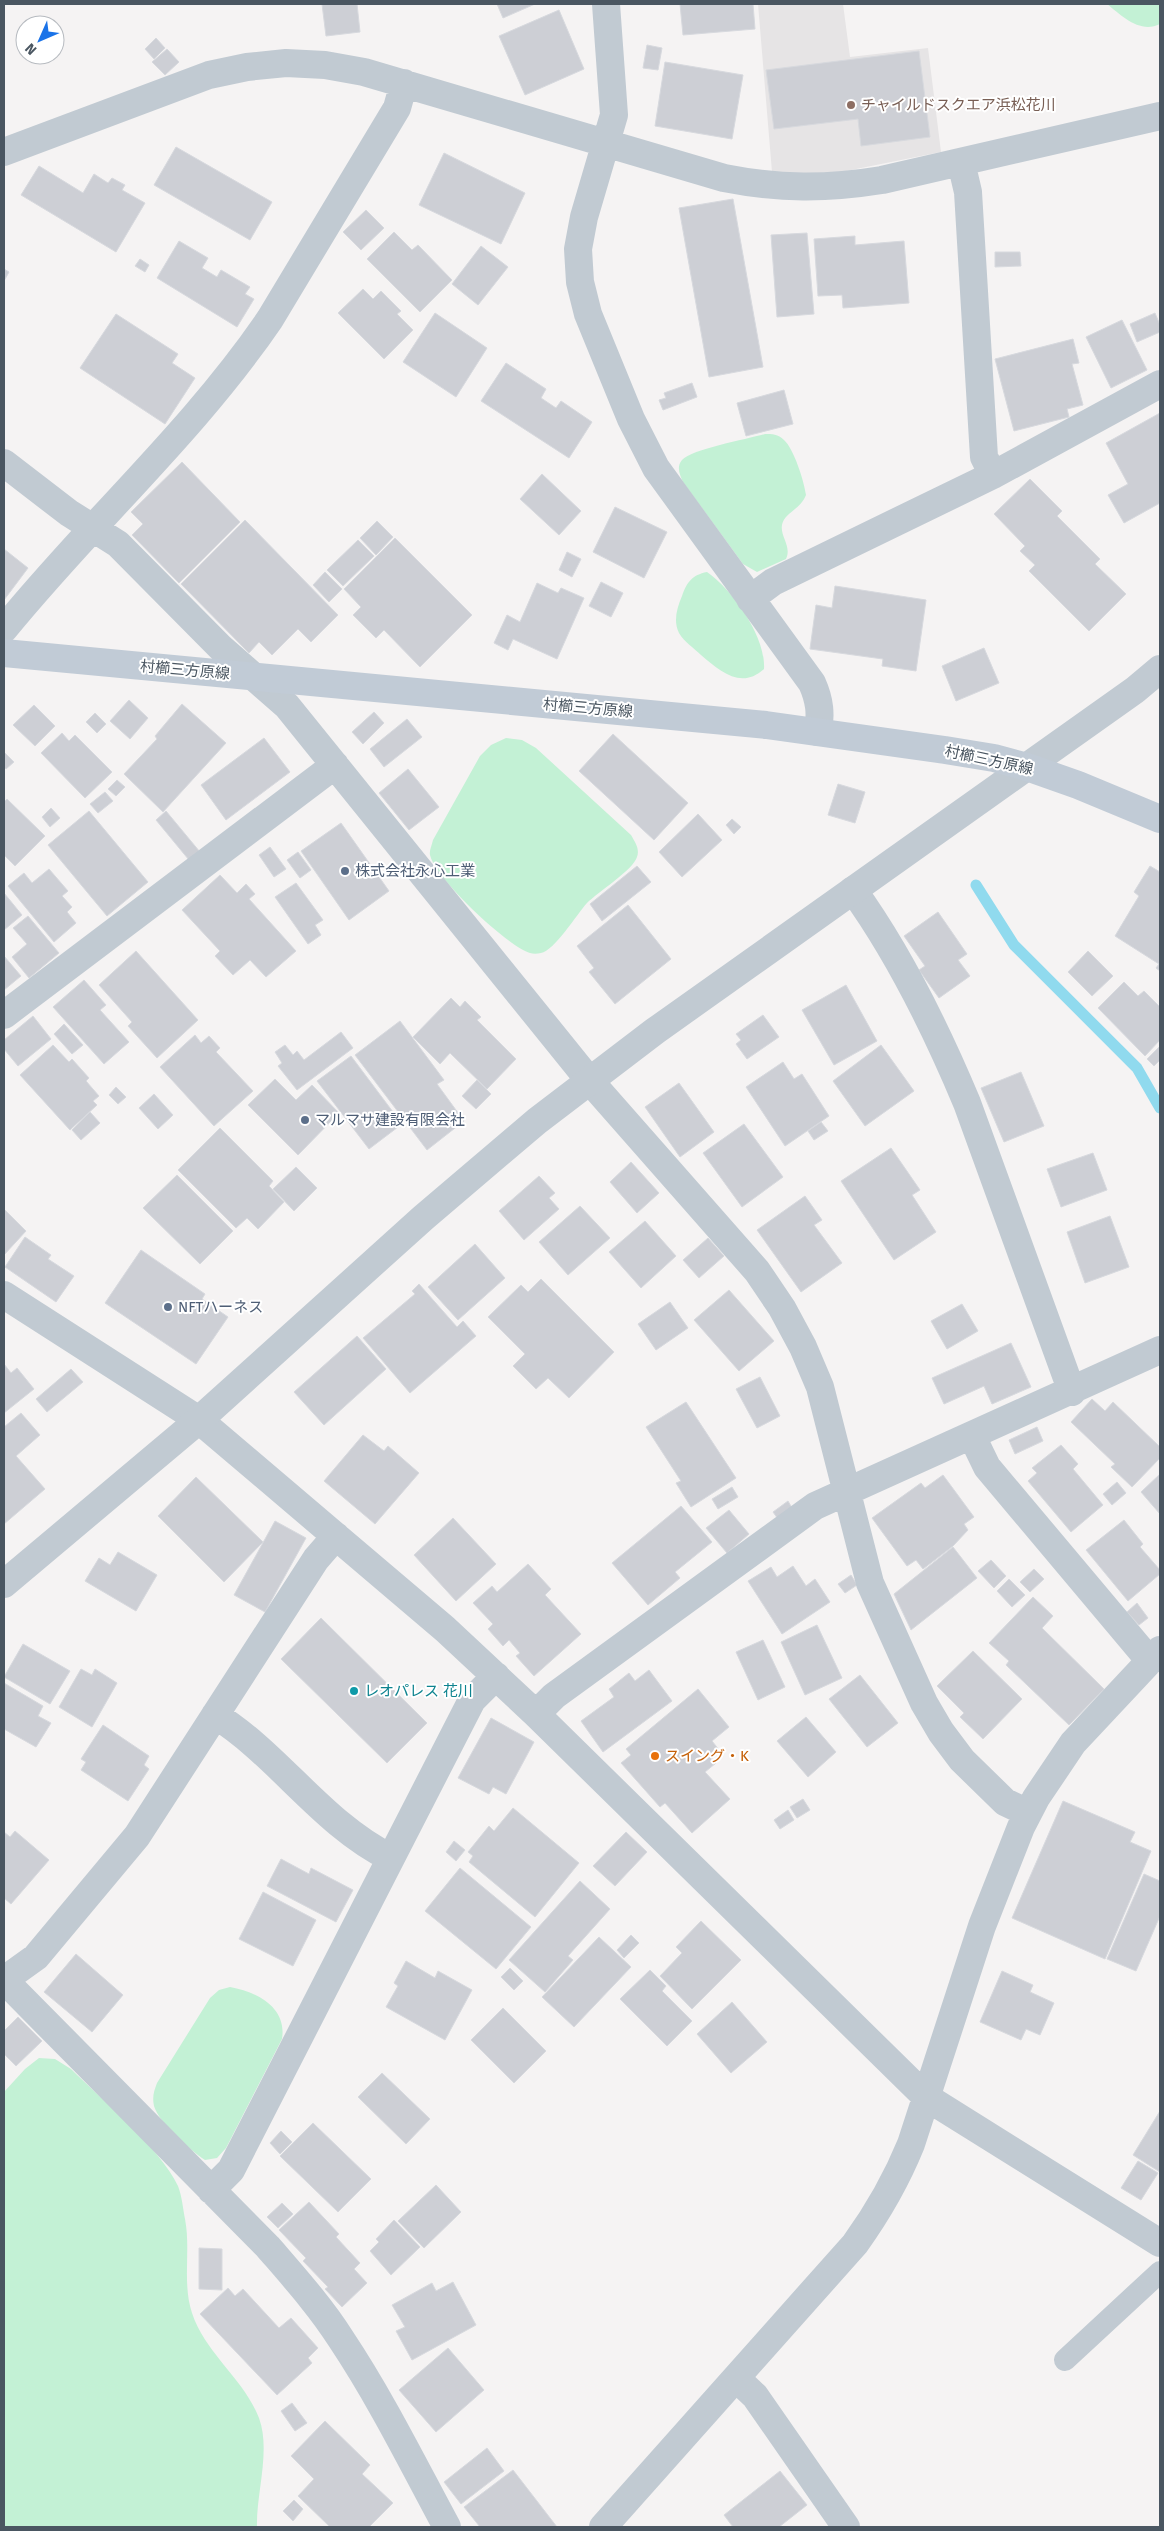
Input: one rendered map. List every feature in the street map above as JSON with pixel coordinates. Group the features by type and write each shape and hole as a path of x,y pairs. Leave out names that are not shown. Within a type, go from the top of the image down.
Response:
{"main road":[{"name":"村櫛三方原線","path":"4,653 766,725 965,753 1027,767 1078,785 1160,819"}],"street":[{"path":"606,4 614,115 584,217 578,249 580,282 588,314 631,419 656,468 812,683 819,698 821,713 818,732"},
{"path":"4,152 209,76 247,67 286,63 325,65 364,72 724,178 764,186 803,188 843,186 882,180 1160,116"},
{"path":"4,629 204,407 250,349 397,108 404,83"},
{"path":"961,162 968,192 984,457 993,475"},
{"path":"750,599 773,582 993,475 1160,384"},
{"path":"4,463 69,513 118,544 222,648 287,706 589,1080 757,1271 782,1308 803,1347 820,1387 870,1584 924,1702 941,1732 962,1760 1005,1802 1028,1813"},
{"path":"4,1584 199,1420 465,1181 589,1080 1135,690 1160,669"},
{"path":"4,1015 335,765"},
{"path":"853,890 880,927 950,1063 967,1103 1072,1392"},
{"path":"4,1295 199,1420 432,1617 536,1714 926,2097 1160,2243"},
{"path":"536,1714 554,1696 815,1506 1072,1392 1160,1350"},
{"path":"603,2527 855,2244 878,2213 897,2180 994,1892 1028,1813 1053,1770 1072,1743 1155,1655 987,1467 972,1436"},
{"path":"336,1536 316,1559 137,1836 36,1957 4,1980 274,2254 306,2290 340,2337 371,2385 447,2527"},
{"path":"211,2190 231,2170 472,1700 496,1676"},
{"path":"215,1715 240,1730 296,1786 365,1845 391,1858"},
{"path":"736,2378 755,2396 846,2527"}],"lane":[{"path":"1065,2360 1160,2272"}],"shaded area":[{"name":"チャイルドスクエア浜松花川","path":"758,4 843,4 850,57 928,48 941,152 841,172 803,174 772,172"}],"green space":[{"path":"1107,4 1160,4 1160,24 1153,27 1138,25"},
{"path":"765,434 777,435 788,444 798,466 806,495 804,500 783,521 782,529 788,550 786,559 757,572 743,564 683,482 679,468 682,460 697,452"},
{"path":"707,572 737,602 754,629 760,643 764,669 755,675 739,678 723,672 689,645 679,633 676,624 676,614 684,591 694,577"},
{"path":"506,738 522,740 536,748 631,835 638,854 629,868 587,903 552,946 538,954 519,948 473,910 444,879 430,855 433,840 480,756 491,745"},
{"path":"230,1987 260,1997 275,2010 280,2019 282,2039 226,2148 217,2158 205,2160 191,2150 168,2128 157,2113 153,2100 157,2083 210,1998 219,1990"},
{"path":"39,2058 55,2059 71,2069 144,2140 170,2171 178,2186 187,2231 187,2278 192,2313 206,2341 244,2391 259,2418 264,2444 257,2527 4,2527 4,2092 25,2069"}],"building":[{"path":"322,4 357,4 360,32 326,36"},
{"path":"497,4 535,4 503,18"},
{"path":"680,4 753,4 755,29 683,35"},
{"path":"559,10 584,69 525,95 499,36"},
{"path":"156,38 165,48 154,59 145,49"},
{"path":"647,45 662,48 658,70 643,68"},
{"path":"167,49 179,62 165,75 152,62"},
{"path":"919,51 930,137 861,146 858,119 774,129 766,70"},
{"path":"665,62 743,75 732,139 655,126"},
{"path":"176,147 272,202 250,240 154,185"},
{"path":"444,153 525,193 501,244 419,205"},
{"path":"39,166 83,193 94,174 108,183 112,178 125,185 122,190 145,203 116,252 21,195"},
{"path":"733,199 763,367 709,377 679,208"},
{"path":"366,210 384,228 361,250 343,232"},
{"path":"394,232 412,250 418,245 452,280 420,312 367,259"},
{"path":"807,233 814,314 777,317 771,235"},
{"path":"855,236 855,245 904,241 909,303 843,308 842,295 818,296 814,239"},
{"path":"179,241 208,258 202,268 217,277 221,270 250,287 245,294 254,299 237,327 157,278"},
{"path":"481,246 508,267 478,305 452,284"},
{"path":"995,252 1020,252 1021,266 995,267"},
{"path":"140,259 149,265 145,272 135,266"},
{"path":"4,269 9,272 4,281"},
{"path":"363,289 373,299 381,291 401,311 397,314 413,330 384,359 338,313"},
{"path":"435,313 487,348 456,397 403,362"},
{"path":"1155,313 1160,325 1160,332 1137,342 1130,324"},
{"path":"116,314 178,354 172,363 195,378 165,424 80,368"},
{"path":"1122,320 1147,370 1111,388 1086,337"},
{"path":"1073,339 1079,363 1072,364 1083,405 1067,409 1069,417 1014,431 995,359"},
{"path":"506,363 546,389 541,398 556,408 561,401 592,422 569,458 481,401"},
{"path":"692,383 697,397 663,410 659,400 666,398 664,393"},
{"path":"784,390 793,424 746,436 737,403"},
{"path":"1160,413 1160,503 1124,523 1108,495 1128,484 1106,443"},
{"path":"182,462 240,522 179,583 132,535 143,524 131,512"},
{"path":"542,474 581,511 559,535 520,499"},
{"path":"1030,479 1062,511 1057,516 1100,559 1095,564 1126,594 1089,631 1029,571 1035,565 1020,551 1025,546 994,514"},
{"path":"615,507 667,532 644,578 593,552"},
{"path":"245,520 338,615 311,642 298,629 272,655 259,642 249,653 181,584"},
{"path":"377,521 393,537 376,555 360,538"},
{"path":"395,538 472,615 420,667 384,630 376,638 353,615 361,607 344,589"},
{"path":"358,540 374,556 343,586 327,570"},
{"path":"4,549 28,568 4,600"},
{"path":"567,552 581,559 572,577 559,570"},
{"path":"325,572 342,589 329,602 313,585"},
{"path":"601,582 623,593 611,617 589,606"},
{"path":"537,583 558,593 561,588 584,598 557,659 513,639 508,650 494,643 507,615 520,622"},
{"path":"835,586 926,600 916,671 882,666 883,659 810,649 816,605 832,608"},
{"path":"984,648 999,683 956,701 942,666"},
{"path":"129,700 148,718 130,739 110,721"},
{"path":"182,704 226,743 163,812 124,774 157,739 155,736"},
{"path":"34,705 55,726 35,746 13,725"},
{"path":"374,712 384,723 363,744 352,732"},
{"path":"95,713 106,724 97,733 86,722"},
{"path":"407,719 422,737 384,767 370,749"},
{"path":"62,733 69,741 75,735 112,772 85,798 41,753"},
{"path":"613,734 688,803 654,840 579,771"},
{"path":"264,738 290,772 226,820 201,785"},
{"path":"4,752 14,762 6,769 4,767"},
{"path":"408,769 439,807 409,830 379,793"},
{"path":"117,780 125,787 116,796 108,789"},
{"path":"838,784 865,792 855,823 828,815"},
{"path":"105,792 113,801 98,813 90,804"},
{"path":"7,799 45,836 15,866 4,855 4,802"},
{"path":"51,808 60,818 50,827 42,817"},
{"path":"89,811 148,882 107,916 48,845"},
{"path":"166,811 200,852 189,860 156,820"},
{"path":"698,814 722,840 682,877 659,852"},
{"path":"732,819 741,827 734,834 726,825"},
{"path":"341,823 389,891 349,920 301,851"},
{"path":"270,847 286,869 274,877 259,855"},
{"path":"298,852 311,870 300,878 287,860"},
{"path":"637,866 651,882 602,921 590,904"},
{"path":"1150,866 1160,872 1160,971 1156,968 1159,964 1115,936 1139,896 1134,892"},
{"path":"49,869 68,891 62,896 72,907 67,912 76,923 54,942 8,886 24,873 32,883"},
{"path":"220,875 237,893 246,884 255,894 249,899 296,951 266,977 250,960 233,975 215,956 220,951 182,910"},
{"path":"296,883 323,920 315,925 321,935 308,944 275,897"},
{"path":"4,893 22,915 4,930"},
{"path":"628,905 671,959 615,1004 589,972 594,968 577,946"},
{"path":"938,912 967,954 958,960 970,976 939,998 919,970 925,966 904,936"},
{"path":"28,916 59,953 29,978 12,957 27,944 13,928"},
{"path":"136,951 198,1020 157,1058 128,1026 132,1022 99,985"},
{"path":"1088,951 1113,976 1092,996 1068,972"},
{"path":"4,956 21,976 4,990"},
{"path":"84,980 106,1005 100,1010 129,1042 104,1064 53,1007"},
{"path":"1124,982 1138,996 1144,991 1160,1007 1160,1040 1145,1056 1098,1008"},
{"path":"846,985 877,1041 834,1065 802,1010"},
{"path":"451,998 460,1007 465,1001 481,1017 477,1020 516,1059 487,1089 450,1053 440,1064 413,1037"},
{"path":"763,1015 779,1037 747,1059 736,1044 741,1040 736,1034"},
{"path":"33,1016 51,1039 18,1066 4,1049 4,1040"},
{"path":"400,1021 444,1080 437,1084 464,1121 427,1150 355,1055"},
{"path":"64,1024 83,1045 72,1054 54,1034"},
{"path":"341,1032 353,1048 297,1090 278,1066 282,1063 275,1052 285,1045 293,1055 297,1051 304,1060"},
{"path":"195,1035 201,1043 209,1036 220,1048 216,1052 253,1091 214,1126 160,1067"},
{"path":"53,1045 69,1062 72,1059 89,1078 86,1081 99,1096 93,1101 97,1105 70,1130 20,1075"},
{"path":"881,1045 914,1091 865,1126 833,1081"},
{"path":"1160,1046 1160,1060 1154,1066 1147,1059"},
{"path":"351,1056 402,1124 369,1149 317,1081"},
{"path":"783,1062 794,1079 802,1074 829,1116 785,1146 746,1087"},
{"path":"1021,1072 1044,1126 1004,1142 981,1088"},
{"path":"275,1079 296,1100 312,1085 339,1113 298,1155 248,1105"},
{"path":"477,1080 491,1094 476,1109 462,1096"},
{"path":"679,1083 714,1132 680,1157 645,1107"},
{"path":"116,1087 126,1097 118,1104 109,1095"},
{"path":"154,1094 173,1115 158,1129 139,1108"},
{"path":"90,1112 100,1123 81,1140 72,1130"},
{"path":"821,1122 828,1131 814,1140 808,1131"},
{"path":"744,1124 783,1177 742,1207 703,1153"},
{"path":"220,1128 273,1181 269,1186 284,1202 258,1229 247,1218 236,1228 178,1170"},
{"path":"891,1148 920,1190 912,1195 936,1232 894,1260 841,1181"},
{"path":"1093,1153 1107,1190 1061,1207 1047,1169"},
{"path":"631,1162 659,1193 637,1213 610,1182"},
{"path":"296,1167 317,1188 294,1211 273,1189"},
{"path":"177,1175 233,1231 200,1264 143,1208"},
{"path":"539,1176 555,1193 549,1198 559,1209 524,1240 499,1211"},
{"path":"805,1196 822,1220 814,1225 842,1263 801,1292 757,1230"},
{"path":"580,1206 610,1238 568,1275 539,1242"},
{"path":"4,1209 26,1231 4,1255"},
{"path":"1110,1216 1129,1267 1085,1283 1067,1232"},
{"path":"645,1221 676,1256 641,1288 609,1252"},
{"path":"25,1237 51,1255 48,1259 74,1276 56,1302 5,1267"},
{"path":"708,1238 724,1256 699,1278 683,1260"},
{"path":"475,1244 505,1278 458,1320 428,1287"},
{"path":"141,1250 205,1294 202,1299 228,1317 196,1364 105,1303"},
{"path":"541,1279 614,1352 569,1398 548,1378 536,1389 513,1366 525,1354 488,1317 521,1285 528,1292"},
{"path":"419,1284 457,1327 463,1321 476,1336 410,1393 363,1338 415,1294 412,1291"},
{"path":"729,1290 774,1341 739,1371 694,1320"},
{"path":"670,1302 688,1328 656,1350 638,1324"},
{"path":"962,1304 978,1331 947,1349 931,1321"},
{"path":"357,1336 386,1369 324,1425 294,1392"},
{"path":"1011,1343 1031,1387 992,1404 984,1386 944,1404 932,1378"},
{"path":"4,1364 11,1373 17,1368 34,1389 4,1413"},
{"path":"71,1369 83,1382 47,1412 36,1399"},
{"path":"760,1377 780,1416 757,1428 736,1389"},
{"path":"1092,1399 1105,1411 1113,1402 1160,1447 1160,1458 1132,1487 1111,1467 1115,1464 1071,1422"},
{"path":"686,1402 736,1478 691,1507 676,1483 681,1481 646,1427"},
{"path":"21,1413 40,1435 16,1456 45,1489 4,1524 4,1427"},
{"path":"1037,1427 1043,1441 1015,1454 1009,1440"},
{"path":"363,1435 384,1451 388,1446 419,1473 375,1524 324,1481"},
{"path":"1061,1445 1078,1464 1073,1469 1103,1505 1071,1532 1028,1481 1037,1473 1032,1468"},
{"path":"1160,1474 1160,1514 1141,1492"},
{"path":"943,1475 974,1517 964,1524 968,1530 953,1546 923,1569 916,1560 907,1566 872,1518 921,1483 925,1488"},
{"path":"196,1477 263,1542 224,1582 158,1516"},
{"path":"1117,1482 1126,1493 1112,1505 1103,1494"},
{"path":"732,1487 738,1497 718,1509 712,1499"},
{"path":"788,1501 792,1508 778,1519 773,1512"},
{"path":"681,1506 712,1542 675,1572 680,1578 648,1605 612,1563"},
{"path":"729,1510 749,1534 727,1553 706,1528"},
{"path":"453,1518 496,1564 456,1601 414,1555"},
{"path":"1124,1520 1143,1544 1140,1547 1160,1570 1160,1574 1128,1601 1086,1550"},
{"path":"275,1521 306,1538 265,1612 234,1595"},
{"path":"953,1547 977,1578 911,1630 894,1594"},
{"path":"118,1552 157,1575 136,1611 85,1581 99,1558 110,1565"},
{"path":"991,1560 1006,1576 994,1588 978,1571"},
{"path":"528,1564 551,1589 545,1595 581,1634 534,1676 516,1656 520,1653 509,1640 503,1646 488,1629 493,1624 473,1603 492,1586 497,1592"},
{"path":"793,1566 806,1586 815,1579 830,1602 782,1634 748,1581 771,1567 777,1577"},
{"path":"1034,1569 1044,1579 1030,1592 1020,1582"},
{"path":"851,1575 857,1585 845,1593 838,1584"},
{"path":"1009,1579 1025,1595 1012,1607 997,1591"},
{"path":"1033,1597 1053,1616 1042,1628 1104,1689 1069,1725 1006,1665 1009,1661 989,1643"},
{"path":"1137,1603 1148,1618 1139,1625 1127,1612"},
{"name":"レオパレス 花川","path":"321,1618 427,1723 387,1763 281,1659"},
{"path":"817,1625 842,1678 805,1695 781,1642"},
{"path":"763,1640 785,1687 758,1700 736,1652"},
{"path":"23,1644 70,1671 50,1704 4,1677"},
{"path":"973,1651 1022,1699 983,1739 960,1717 964,1713 937,1686"},
{"path":"81,1669 92,1675 95,1669 117,1683 92,1727 59,1707"},
{"path":"649,1670 672,1701 603,1752 581,1721 614,1697 609,1689 629,1673 635,1681"},
{"path":"860,1675 898,1723 867,1747 829,1699"},
{"path":"4,1683 43,1706 38,1716 51,1723 36,1747 4,1729"},
{"path":"698,1689 729,1727 712,1741 720,1751 712,1758 716,1763 705,1772 730,1799 692,1833 665,1803 660,1807 621,1763 631,1755 626,1749"},
{"path":"806,1717 836,1752 808,1777 777,1741"},
{"path":"491,1718 534,1742 506,1794 493,1787 489,1794 458,1778"},
{"path":"103,1725 149,1756 144,1765 149,1769 128,1801 81,1770 86,1762 81,1759"},
{"path":"803,1799 810,1810 797,1818 790,1807"},
{"path":"1063,1801 1135,1832 1130,1842 1151,1851 1105,1959 1012,1918"},
{"path":"513,1808 579,1863 535,1917 469,1862 473,1856 468,1852 489,1826 494,1831"},
{"path":"788,1810 794,1820 780,1829 774,1820"},
{"path":"15,1831 49,1860 11,1904 4,1898 4,1832 10,1837"},
{"path":"626,1832 647,1852 615,1886 593,1866"},
{"path":"454,1841 465,1850 456,1861 446,1852"},
{"path":"281,1859 309,1874 311,1868 353,1890 336,1922 267,1886"},
{"path":"460,1868 531,1927 496,1969 425,1911"},
{"path":"1144,1874 1160,1881 1160,1916 1136,1971 1107,1959"},
{"path":"580,1881 610,1909 568,1956 573,1960 545,1992 509,1960"},
{"path":"263,1892 316,1920 293,1966 239,1939"},
{"path":"701,1921 741,1960 692,2009 660,1976 682,1953 676,1947"},
{"path":"631,1935 639,1943 624,1958 617,1950"},
{"path":"599,1937 631,1967 574,2027 542,1997"},
{"path":"76,1954 123,1995 92,2032 44,1992"},
{"path":"406,1961 435,1978 438,1971 472,1990 445,2040 386,2007 398,1986 394,1983"},
{"path":"510,1968 523,1981 514,1990 501,1977"},
{"path":"650,1970 666,1986 662,1991 692,2021 667,2046 620,1999"},
{"path":"1002,1971 1033,1985 1030,1992 1054,2003 1040,2035 1026,2029 1021,2040 980,2022"},
{"path":"732,2002 767,2042 731,2073 697,2034"},
{"path":"503,2008 546,2051 514,2083 471,2040"},
{"path":"18,2017 42,2041 16,2066 4,2054 4,2031"},
{"path":"382,2073 430,2119 406,2144 358,2097"},
{"path":"1160,2111 1160,2172 1133,2155"},
{"path":"313,2123 371,2179 338,2212 280,2156"},
{"path":"281,2131 292,2142 280,2154 270,2143"},
{"path":"1138,2161 1158,2173 1141,2200 1121,2188"},
{"path":"436,2185 461,2212 424,2248 398,2221"},
{"path":"309,2202 339,2234 336,2237 360,2263 354,2269 367,2283 342,2307 325,2289 328,2287 303,2261 306,2258 279,2230"},
{"path":"282,2203 293,2214 278,2228 267,2217"},
{"path":"394,2220 420,2247 391,2275 370,2251 379,2242 376,2239"},
{"path":"199,2248 222,2249 222,2290 199,2289"},
{"path":"453,2282 476,2325 412,2360 396,2331 405,2327 392,2305 432,2283 436,2291"},
{"path":"228,2288 235,2296 243,2289 279,2328 291,2318 318,2348 308,2358 312,2363 277,2395 200,2314"},
{"path":"448,2348 484,2390 436,2432 399,2390"},
{"path":"292,2403 307,2423 295,2431 281,2411"},
{"path":"325,2421 370,2465 362,2474 393,2503 369,2527 330,2527 298,2496 314,2479 291,2456"},
{"path":"487,2448 504,2471 461,2504 444,2482"},
{"path":"513,2470 557,2527 480,2527 464,2507"},
{"path":"780,2471 807,2505 779,2527 733,2527 724,2515"},
{"path":"294,2500 303,2509 293,2521 283,2511"}],"waterway":[{"path":"976,885 1014,945 1137,1068 1160,1108"}],"place":[{"name":"チャイルドスクエア浜松花川","path":"851,105"},
{"name":"株式会社永心工業","path":"345,871"},
{"name":"マルマサ建設有限会社","path":"305,1120"},
{"name":"NFTハーネス","path":"168,1307"},
{"name":"レオパレス 花川","path":"354,1691"},
{"name":"スイング・K","path":"655,1756"}]}
